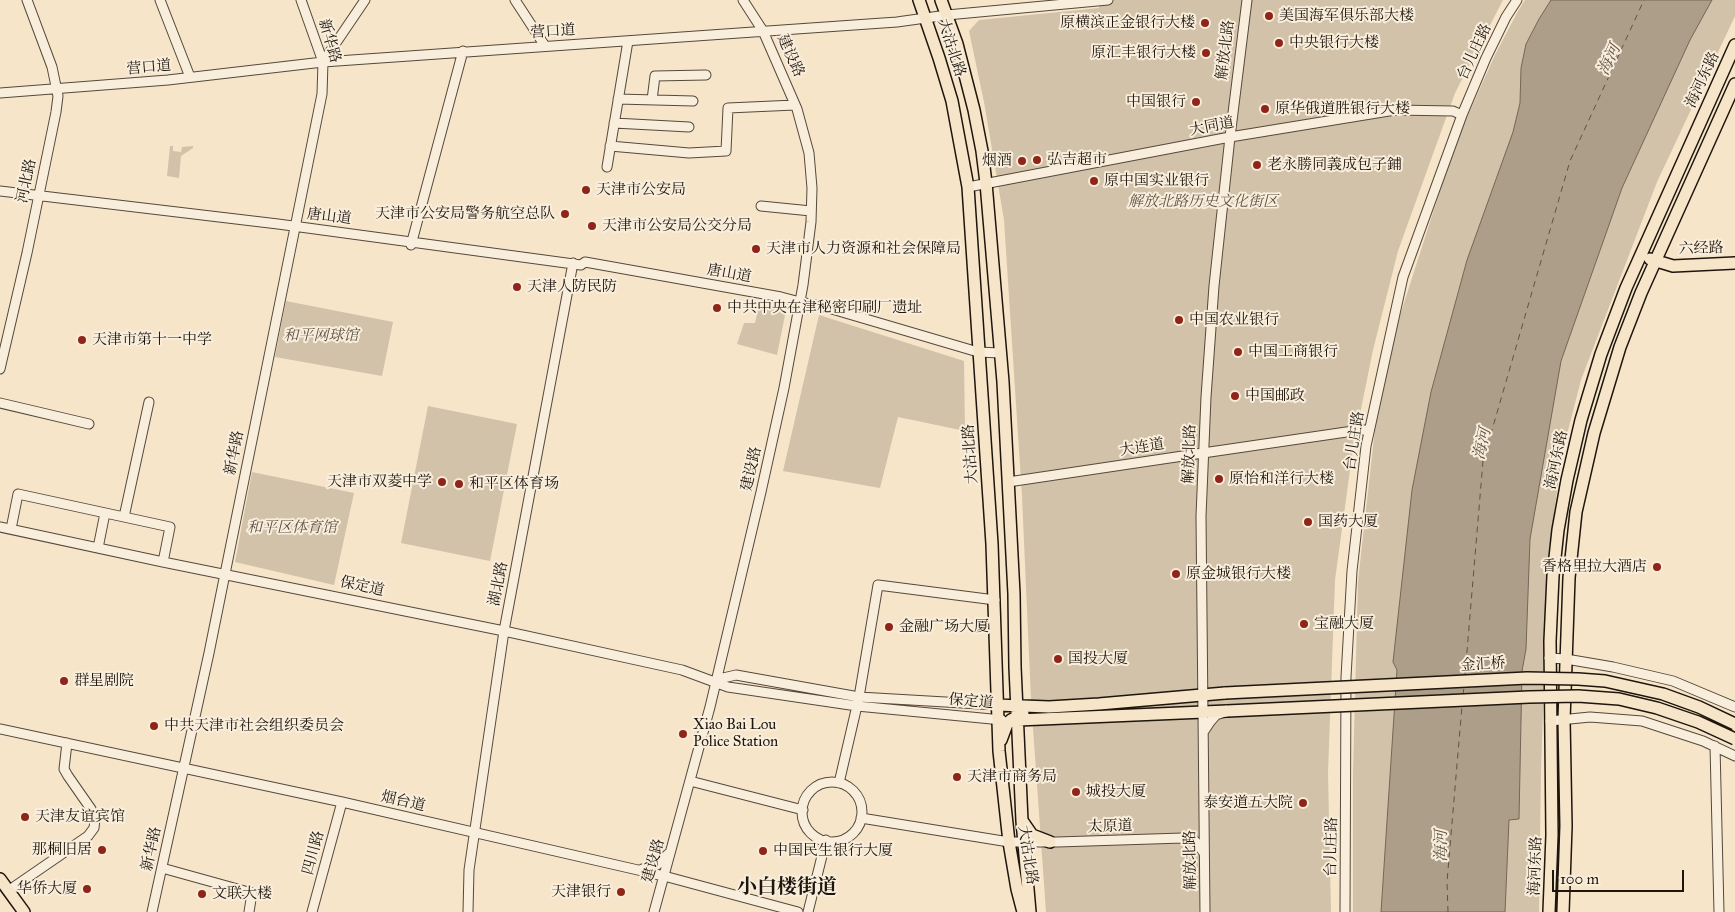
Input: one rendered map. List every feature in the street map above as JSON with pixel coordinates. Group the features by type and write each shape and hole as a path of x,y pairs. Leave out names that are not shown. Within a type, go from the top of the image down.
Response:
{"main road":[{"name":"大沽北路","path":"919,0 952,101 968,187 994,600 999,751 1009,842 1023,912"},
{"name":"大沽北路","path":"941,0 957,44 974,110 986,184 1000,353 1008,482 1022,820 1030,912"},
{"name":"海河东路","path":"1549,912 1552,835 1549,658 1553,576 1558,530 1567,480 1581,420 1601,354 1640,254 1735,45"},
{"name":"海河东路","path":"1563,912 1566,826 1564,720 1569,578 1576,512 1594,434 1620,347 1641,293 1735,84"},
{"name":"六经路","path":"1640,254 1673,266 1735,263"},
{"path":"997,674 1005,697 1017,713 1049,720 1529,696 1578,696 1619,699 1657,708 1698,722 1733,739"},
{"name":"金汇桥","path":"1203,696 1225,693 1527,678 1578,679 1611,683 1663,694 1700,707 1735,724"},
{"path":"1016,680 1027,698 1049,707"},
{"name":"保定道","path":"997,705 1017,713 1049,707 1203,696"},
{"path":"999,751 1002,734 1017,713"},
{"path":"1022,820 1032,834 1050,842"},
{"path":"0,879 24,912"}],"street":[{"name":"河北路","path":"0,370 56,112 57,89 52,67 27,0"},
{"path":"160,0 190,77"},
{"name":"新华路","path":"152,912 225,574 322,94 323,62 301,0"},
{"path":"323,62 365,0"},
{"path":"515,0 545,46"},
{"name":"建设路","path":"654,912 716,682 784,388 800,302 811,212 810,154 795,105 763,30 743,0"},
{"name":"营口道","path":"0,93 190,77 323,62 897,22 947,15 1108,0"},
{"name":"解放北路","path":"1205,912 1201,516 1203,453 1208,346 1230,137 1247,0"},
{"name":"台儿庄路","path":"1345,912 1346,677 1352,571 1369,430 1403,277 1462,114 1486,58 1506,17 1517,0"},
{"path":"607,167 628,41"},
{"path":"412,244 463,52"},
{"path":"652,100 655,76 706,75"},
{"path":"618,98 693,101"},
{"path":"610,146 689,153 726,151 728,108 795,105"},
{"name":"大同道","path":"968,187 1230,137 1395,110 1453,111 1462,114"},
{"path":"614,122 689,128"},
{"name":"唐山道","path":"0,191 38,194 295,227 572,265 581,265 584,262 600,264 781,297 825,307 978,352 1000,353"},
{"path":"761,206 811,212"},
{"name":"唐山道","path":"291,243 295,236 302,232 412,244"},
{"name":"湖北路","path":"468,912 469,870 504,632 572,265"},
{"path":"124,517 149,402"},
{"path":"0,403 89,424"},
{"name":"大连道","path":"1008,482 1369,430"},
{"path":"11,529 18,494 124,517 170,528 163,562"},
{"path":"98,548 105,513"},
{"name":"保定道","path":"0,527 682,670 728,687 998,720 1017,713"},
{"path":"840,783 858,702 878,585 994,600"},
{"path":"1549,658 1613,667 1673,681 1735,707"},
{"name":"保定道","path":"716,682 722,678 736,675 858,702 997,705"},
{"path":"1203,736 1210,722 1216,716 1227,711"},
{"path":"1550,721 1590,717 1642,721 1703,740 1735,756"},
{"name":"烟台道","path":"0,729 342,802 664,876 798,912"},
{"path":"8,891 88,836 94,828 95,819 91,809 64,769 67,743"},
{"path":"1715,746 1719,912"},
{"path":"690,781 803,810"},
{"path":"840,783 856,793 862,811 861,818 856,829 849,836 840,840 826,840 813,834 806,826 803,810 806,798 820,784 840,783"},
{"name":"四川路","path":"312,912 342,802"},
{"name":"太原道","path":"861,818 1009,842 1183,838 1195,841 1205,854"},
{"path":"808,912 826,840"},
{"path":"633,869 649,869 657,865 664,859 673,845"},
{"path":"162,868 252,893 248,912"}],"green space":[{"name":"解放北路历史文化街区","path":"1099,0 1503,0 1455,93 1398,251 1373,350 1353,448 1335,580 1328,773 1331,912 1046,912 1031,700 1022,496 1004,220 984,102 969,31 979,20 1099,8"},
{"path":"1525,0 1735,0 1735,16 1657,182 1581,380 1562,454 1548,559 1541,770 1539,912 1353,912 1353,773 1358,581 1375,429 1396,328 1455,144 1495,55"},
{"path":"170,146 173,146 173,151 181,152 182,147 193,146 193,148 181,156 179,178 167,176"},
{"name":"和平网球馆","path":"286,301 393,322 382,376 275,357"},
{"path":"759,305 786,310 777,355 737,344 744,323 755,323"},
{"path":"819,315 964,361 965,431 898,417 880,488 783,471"},
{"name":"和平区体育场","path":"428,406 517,424 490,561 401,543"},
{"name":"和平区体育馆","path":"252,472 354,493 334,585 235,562"}],"water":[{"name":"海河","path":"1551,0 1712,0 1690,40 1622,188 1561,361 1530,539 1526,649 1522,671 1519,819 1509,820 1505,912 1381,912 1397,670 1393,662 1412,490 1431,392 1467,260 1513,132 1520,103 1521,68 1526,44"}],"ferry route":[{"path":"1465,675 1483,461 1570,161 1644,0"},
{"path":"1463,695 1464,687"},
{"path":"1448,912 1447,882 1462,706"}],"place":[{"name":"美国海军俱乐部大楼","path":"1269,16"},
{"name":"原横滨正金银行大楼","path":"1205,23"},
{"name":"中央银行大楼","path":"1279,43"},
{"name":"原汇丰银行大楼","path":"1206,53"},
{"name":"中国银行","path":"1196,102"},
{"name":"原华俄道胜银行大楼","path":"1265,109"},
{"name":"弘吉超市","path":"1037,160"},
{"name":"烟酒","path":"1022,161"},
{"name":"老永勝同義成包子鋪","path":"1257,165"},
{"name":"原中国实业银行","path":"1094,181"},
{"name":"天津市公安局","path":"586,190"},
{"name":"天津市公安局警务航空总队","path":"565,214"},
{"name":"天津市公安局公交分局","path":"592,226"},
{"name":"天津市人力资源和社会保障局","path":"756,249"},
{"name":"天津人防民防","path":"517,287"},
{"name":"中共中央在津秘密印刷厂遗址","path":"717,308"},
{"name":"中国农业银行","path":"1179,320"},
{"name":"天津市第十一中学","path":"82,340"},
{"name":"中国工商银行","path":"1238,352"},
{"name":"中国邮政","path":"1235,396"},
{"name":"原怡和洋行大楼","path":"1219,479"},
{"name":"天津市双菱中学","path":"442,482"},
{"name":"和平区体育场","path":"459,484"},
{"name":"国药大厦","path":"1308,522"},
{"name":"香格里拉大酒店","path":"1657,567"},
{"name":"原金城银行大楼","path":"1176,574"},
{"name":"宝融大厦","path":"1304,624"},
{"name":"金融广场大厦","path":"889,627"},
{"name":"国投大厦","path":"1058,659"},
{"name":"群星剧院","path":"64,681"},
{"name":"中共天津市社会组织委员会","path":"154,726"},
{"name":"Xiao Bai Lou Police Station","path":"683,734"},
{"name":"天津市商务局","path":"957,777"},
{"name":"城投大厦","path":"1076,792"},
{"name":"泰安道五大院","path":"1303,803"},
{"name":"天津友谊宾馆","path":"25,817"},
{"name":"那桐旧居","path":"102,850"},
{"name":"中国民生银行大厦","path":"763,851"},
{"name":"华侨大厦","path":"87,889"},
{"name":"天津银行","path":"621,892"},
{"name":"文联大楼","path":"202,894"}],"district":[{"name":"小白楼街道","path":"787,888"}]}
